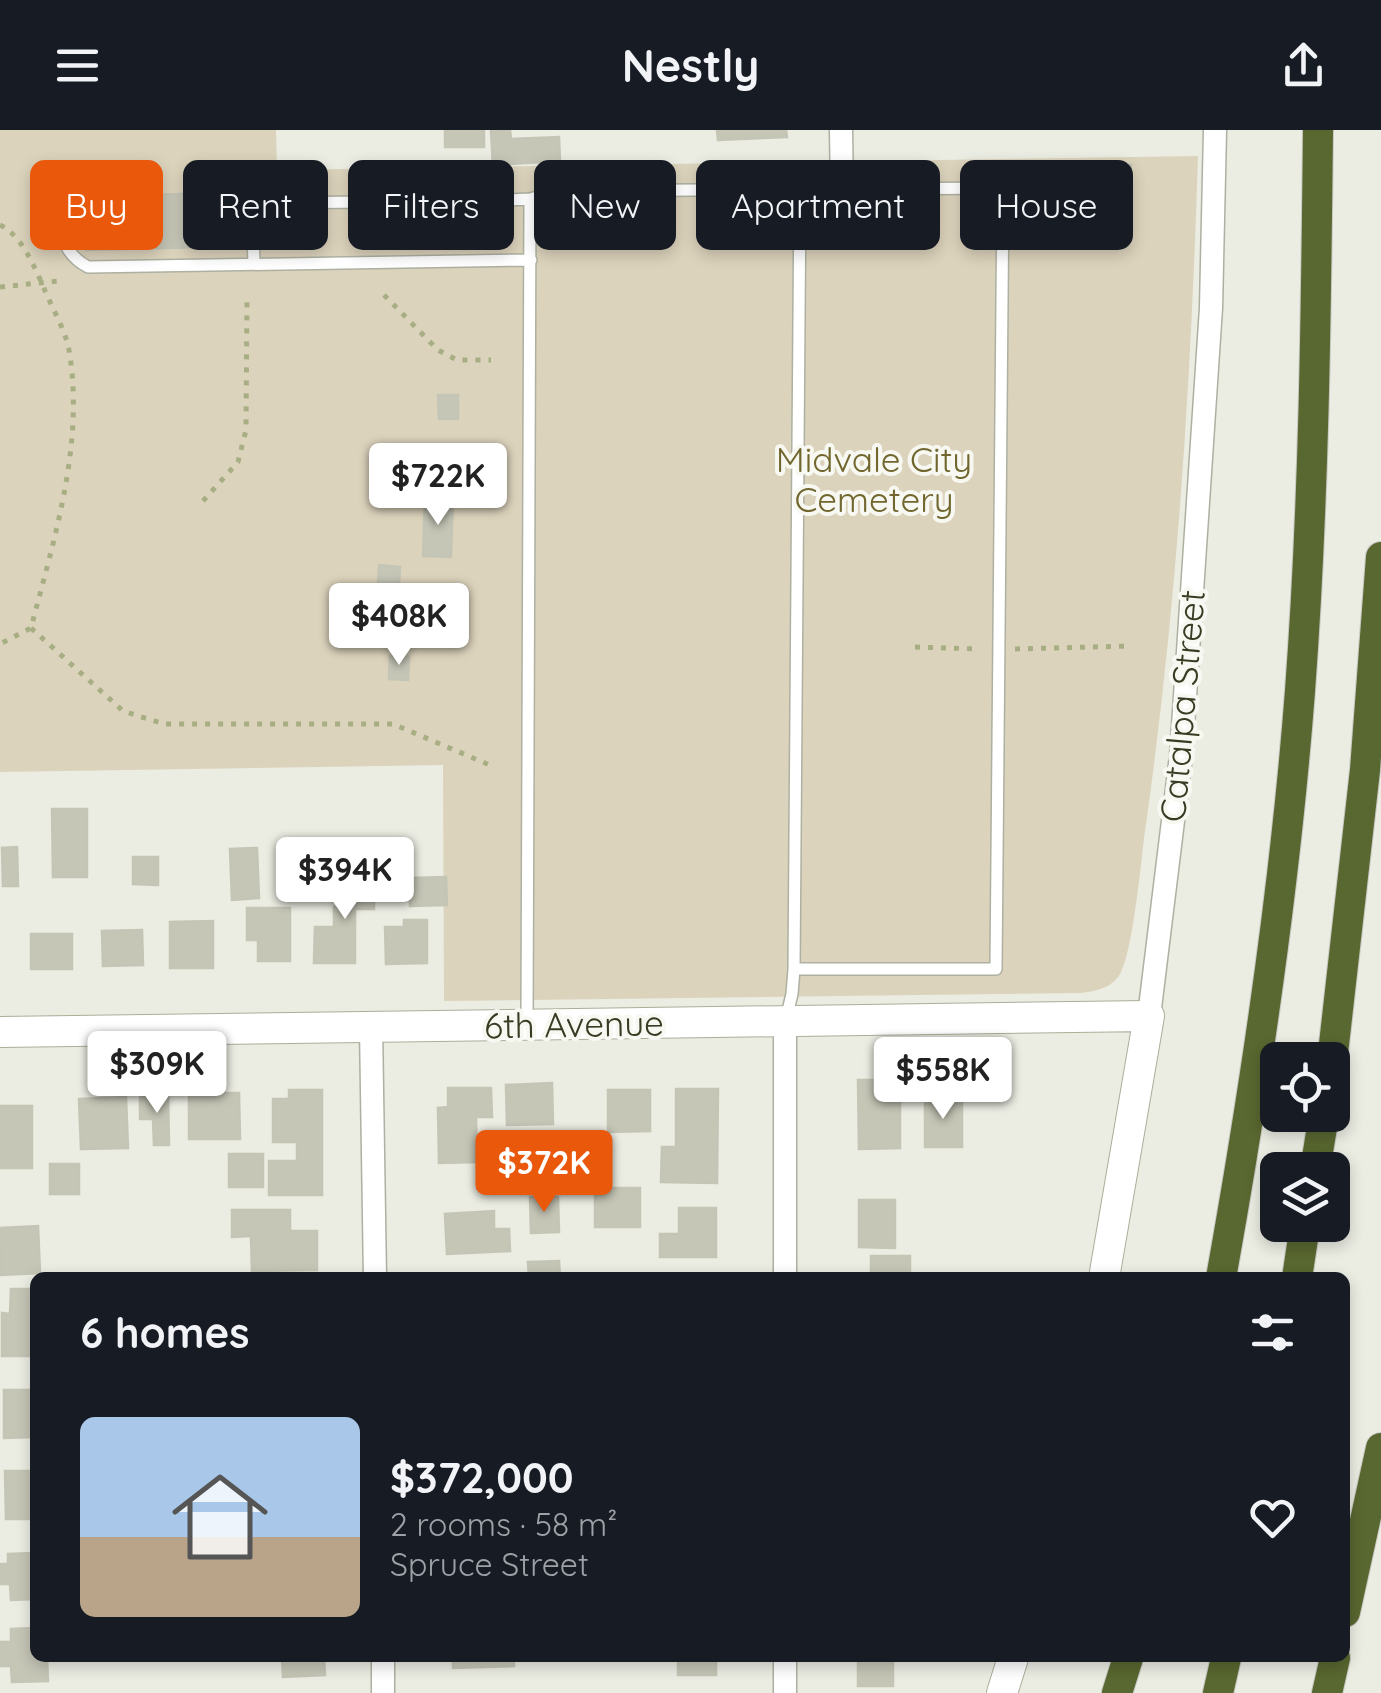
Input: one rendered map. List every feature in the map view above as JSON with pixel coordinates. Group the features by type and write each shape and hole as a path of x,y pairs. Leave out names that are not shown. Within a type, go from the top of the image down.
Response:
{"highway":[{"path":"1222,1272 1265,1008 1300,694 1315,385 1318,130"},
{"path":"1334,1042 1365,770 1381,558"},
{"path":"1298,1272 1303,1242"},
{"path":"1350,1589 1381,1448"},
{"path":"1117,1693 1127,1662"},
{"path":"1134,1693 1142,1662"},
{"path":"1218,1693 1225,1662"},
{"path":"1327,1693 1334,1662"}],"street":[{"path":"841,130 842,160"},
{"name":"Catalpa Street","path":"1105,1272 1148,1016 1180,756 1211,308 1214,130"},
{"name":"6th Avenue","path":"0,1032 1148,1016"},
{"path":"785,1021 785,1272"},
{"path":"371,1027 376,1272"},
{"path":"382,1662 383,1693"},
{"path":"785,1662 785,1693"},
{"path":"1002,1693 1012,1662"}],"lane":[{"path":"254,263 252,203 530,199 559,191 696,190"},
{"path":"526,1025 530,199"},
{"path":"68,250 73,259 88,267 531,260"},
{"path":"785,1021 794,969 800,250"},
{"path":"794,969 996,970 1002,250"}],"path":[{"path":"0,225 11,231 41,283 69,347 74,430 58,520 31,628 0,644"},
{"path":"0,287 58,281"},
{"path":"384,295 438,350 457,360 491,360"},
{"path":"203,501 238,462 246,430 247,296"},
{"path":"31,628 123,711 164,724 393,724 492,766"},
{"path":"915,647 1132,646"}],"green space":[{"name":"Midvale City Cemetery","path":"0,130 276,130 277,160 183,160 183,250 328,250 328,169 348,169 348,250 514,250 514,166 534,166 534,250 676,250 676,164 696,164 696,250 940,250 940,160 935,160 1198,156 1187,410 1166,663 1133,927 1125,963 1113,983 1081,993 444,1001 443,765 0,772"}],"building":[{"path":"445,130 484,130 484,147 445,147"},
{"path":"510,130 511,139 559,137 560,160 514,164 514,160 493,160 491,131"},
{"path":"717,130 786,130 787,137 718,140"},
{"path":"183,194 183,248 163,248 163,195"},
{"path":"438,395 458,395 458,419 439,419"},
{"path":"425,498 453,499 451,557 423,556"},
{"path":"379,565 400,567 399,587 378,585"},
{"path":"429,599 449,599 449,628 430,628"},
{"path":"390,656 409,656 408,680 389,679"},
{"path":"52,809 87,809 87,877 53,877"},
{"path":"17,847 18,886 3,886 2,848"},
{"path":"257,848 259,898 232,900 230,849"},
{"path":"133,857 158,857 158,885 133,884"},
{"path":"351,869 374,869 374,909 355,909 355,963 314,963 315,927 334,927 334,907 351,907"},
{"path":"446,877 447,905 410,906 409,878"},
{"path":"247,908 290,908 290,961 258,961 258,940 247,940"},
{"path":"404,920 427,920 427,963 386,964 385,927 404,927"},
{"path":"213,921 213,968 170,968 170,922"},
{"path":"142,930 143,965 103,966 102,931"},
{"path":"31,934 72,934 72,969 31,969"},
{"path":"858,1080 900,1080 900,1148 859,1149"},
{"path":"552,1083 553,1124 507,1125 506,1085"},
{"path":"448,1088 491,1088 492,1117 476,1117 477,1162 439,1163 438,1108 448,1107"},
{"path":"676,1089 718,1089 717,1183 661,1182 662,1147 676,1147"},
{"path":"289,1090 322,1090 322,1195 269,1195 269,1161 297,1161 297,1142 273,1142 273,1099 289,1099"},
{"path":"608,1090 650,1090 650,1131 608,1132"},
{"path":"189,1093 239,1093 240,1139 189,1139"},
{"path":"168,1094 169,1145 154,1145 153,1119 140,1119 140,1095"},
{"path":"126,1097 128,1148 81,1149 79,1099"},
{"path":"925,1097 962,1098 962,1147 925,1147"},
{"path":"0,1106 32,1106 32,1168 0,1168"},
{"path":"572,1133 573,1168 530,1170 529,1135"},
{"path":"229,1154 263,1154 263,1187 229,1187"},
{"path":"50,1164 79,1164 79,1194 50,1194"},
{"path":"595,1188 640,1188 640,1227 595,1227"},
{"path":"530,1197 558,1197 559,1232 531,1233"},
{"path":"859,1200 895,1200 895,1248 859,1247"},
{"path":"679,1208 716,1208 716,1257 660,1257 660,1234 679,1234"},
{"path":"232,1210 290,1210 290,1231 317,1231 317,1270 252,1271 251,1236 232,1237"},
{"path":"494,1211 494,1229 509,1229 510,1251 447,1254 445,1214"},
{"path":"38,1226 40,1272 1,1275 0,1228"},
{"path":"871,1256 910,1256 910,1272 871,1272"},
{"path":"559,1261 560,1272 529,1272 528,1262"},
{"path":"11,1289 30,1289 30,1356 2,1356 2,1313 10,1314"},
{"path":"4,1390 30,1390 30,1437 4,1438"},
{"path":"5,1471 30,1471 30,1519 6,1519"},
{"path":"30,1553 30,1599 11,1600 10,1584 0,1584 0,1564 8,1564 8,1554"},
{"path":"30,1628 30,1662 47,1662 48,1681 12,1682 11,1666 0,1666 0,1642 11,1642 11,1629"},
{"path":"282,1662 324,1662 325,1675 283,1677"},
{"path":"453,1662 514,1662 514,1666 453,1668"},
{"path":"678,1662 716,1662 716,1675 678,1675"},
{"path":"858,1662 893,1662 893,1686 858,1686"}]}
